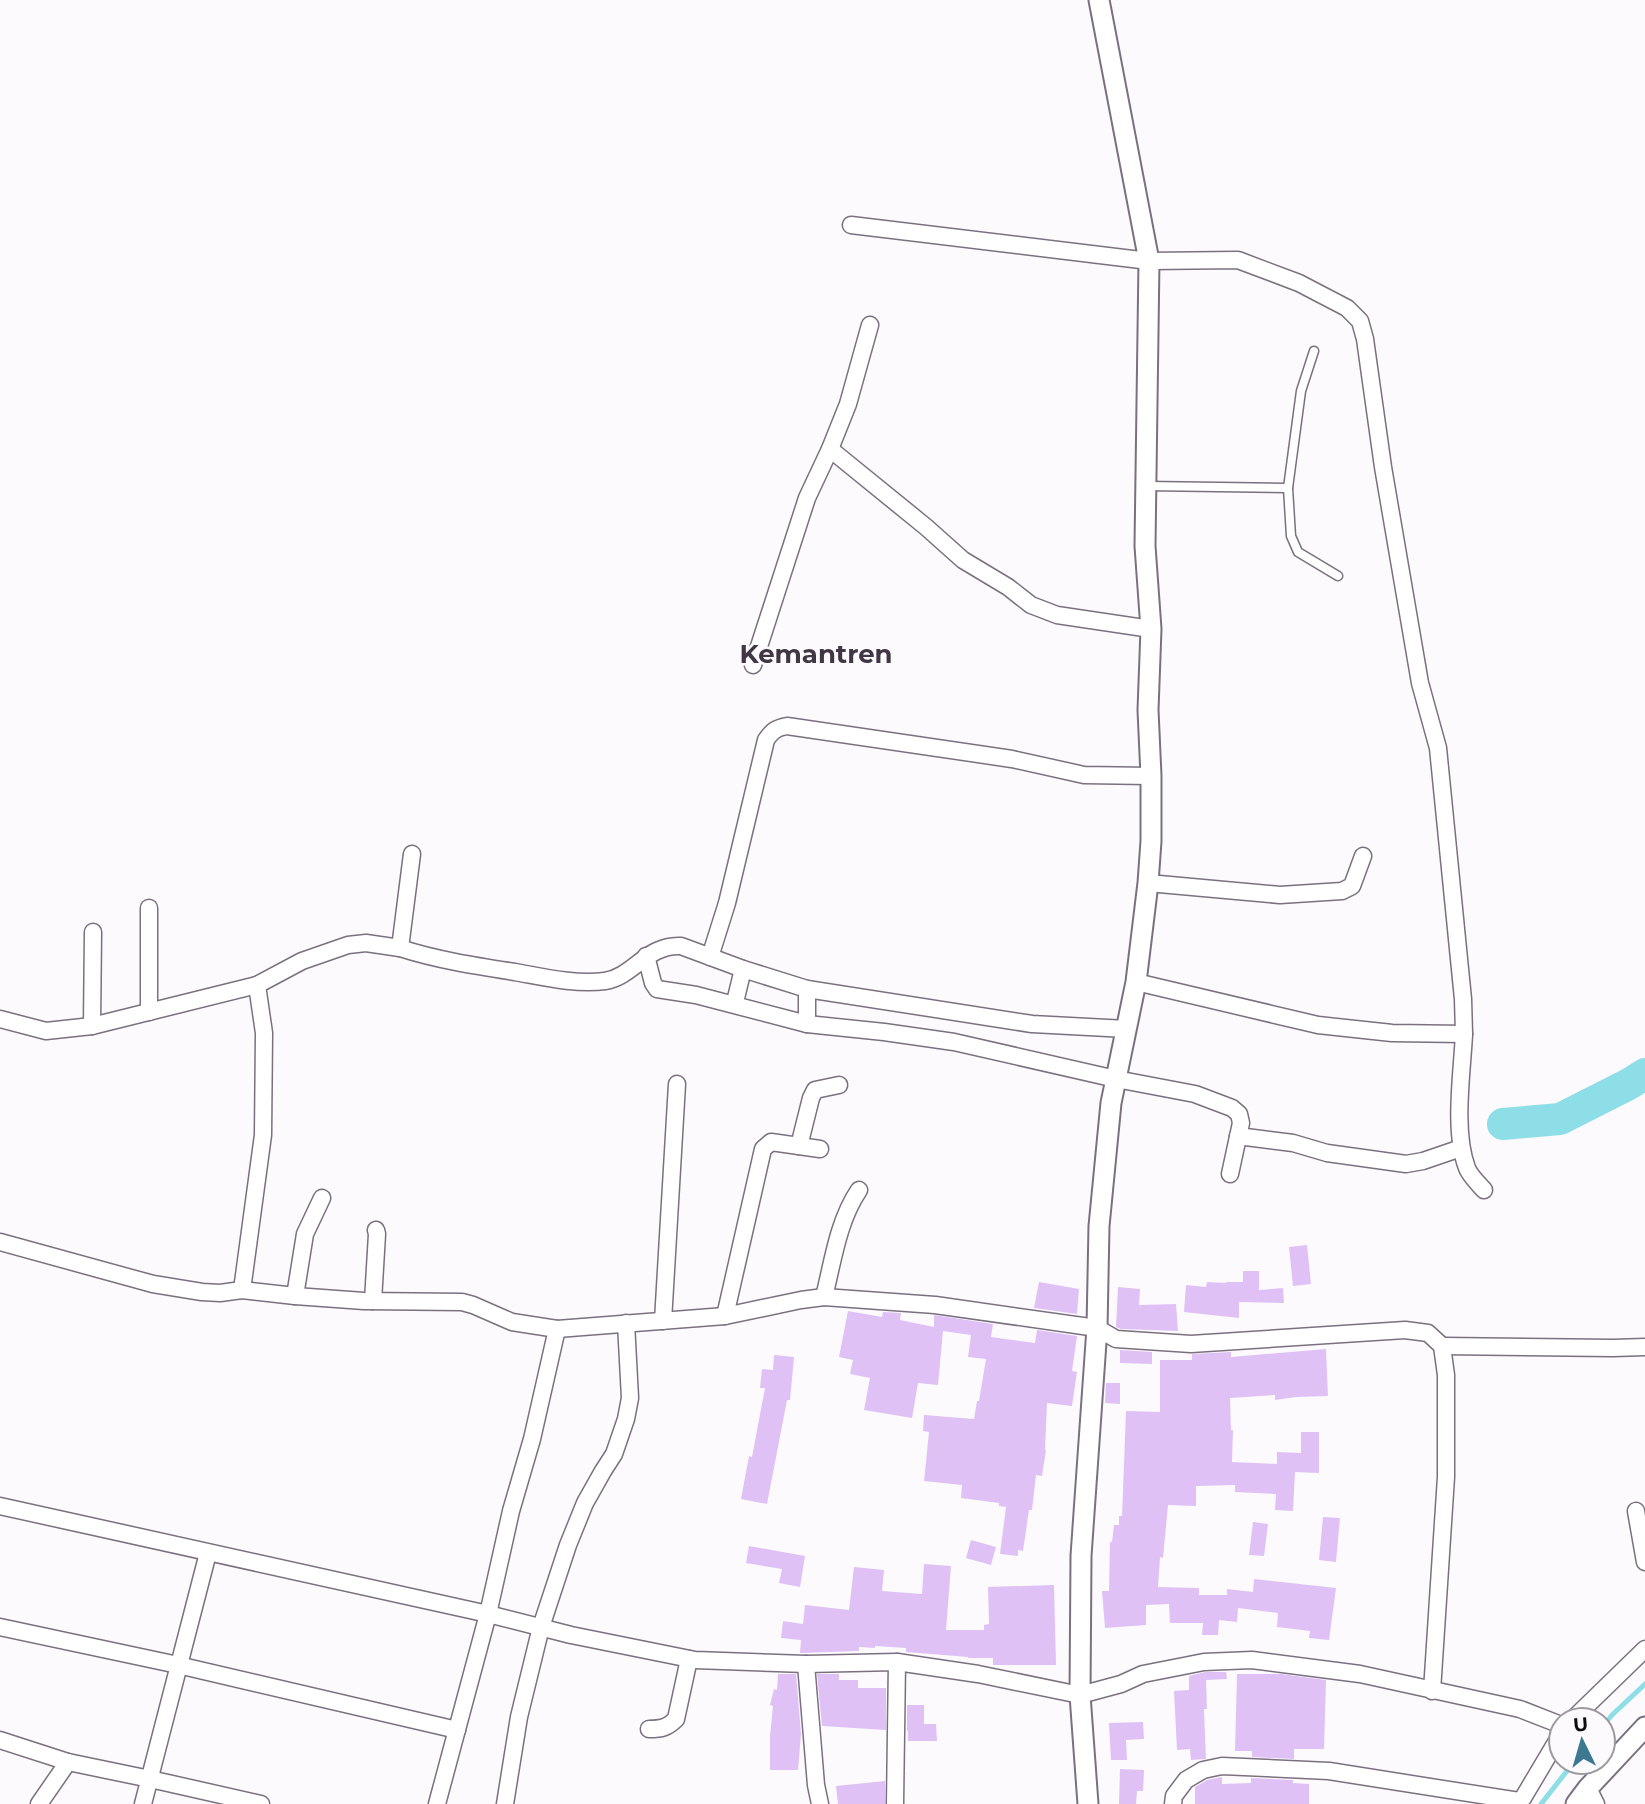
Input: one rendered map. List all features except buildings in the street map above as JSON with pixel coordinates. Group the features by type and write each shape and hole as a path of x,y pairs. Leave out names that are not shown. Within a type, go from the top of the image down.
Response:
{"street":[{"path":"1088,1804 1080,1695 1081,1556 1097,1328 1099,1226 1110,1117 1136,982 1151,841 1148,710 1151,629 1145,546 1149,261 1099,0"},
{"path":"851,225 1149,261 1238,260 1299,283 1347,308 1360,321 1420,683 1438,748 1463,999 1464,1034 1459,1125 1461,1148 1467,1171 1483,1190"},
{"path":"753,666 807,498 848,404 870,325"},
{"path":"830,449 963,560 1008,587 1031,606 1056,615 1151,629"},
{"path":"710,957 727,903 766,740 777,728 787,726 960,751 1084,775 1151,776"},
{"path":"400,948 412,854"},
{"path":"1148,883 1280,895 1342,891 1352,886 1363,856"},
{"path":"149,908 149,1012"},
{"path":"92,1026 93,932"},
{"path":"0,1019 46,1031 92,1026 258,988 302,961 348,945 366,943 400,948 440,960 561,980 590,981 605,981 648,961 672,945 681,946 710,957 742,974 807,993 972,1030 1116,1079 1195,1094 1232,1108 1239,1114 1241,1123 1230,1174"},
{"path":"648,961 657,989 735,1001 806,1020 884,1032 972,1030 1032,1024 1124,1041"},
{"path":"735,1001 742,974"},
{"path":"1136,982 1318,1025 1392,1033 1464,1034"},
{"path":"242,1290 263,1135 265,1061 258,988"},
{"path":"806,1020 807,993"},
{"path":"663,1321 677,1084"},
{"path":"799,1146 815,1090 839,1085"},
{"path":"1238,1136 1293,1143 1326,1153 1406,1164 1461,1148"},
{"path":"725,1316 763,1149 771,1142 820,1149"},
{"path":"824,1297 843,1220 859,1189"},
{"path":"295,1296 305,1234 322,1198"},
{"path":"373,1301 376,1230"},
{"path":"0,1242 153,1284 202,1292 242,1290 373,1301 462,1302 512,1322 557,1329 725,1316 824,1297 935,1305 1097,1328 1116,1339 1191,1345 1405,1330 1428,1333 1442,1346 1446,1375 1446,1476 1432,1691"},
{"path":"505,1804 519,1717 541,1627 577,1524 594,1486 614,1454 626,1419 630,1398 626,1324"},
{"path":"437,1804 488,1614 557,1329"},
{"path":"1442,1346 1645,1347"},
{"path":"0,1506 488,1614 571,1635 689,1659 806,1664 897,1662 978,1674 1080,1695 1121,1684 1143,1674 1204,1662 1252,1660 1360,1674 1520,1709 1547,1720"},
{"path":"1636,1511 1645,1562"},
{"path":"144,1804 208,1553"},
{"path":"0,1627 457,1730"},
{"path":"1586,1706 1645,1649"},
{"path":"649,1729 660,1729 676,1719 689,1659"},
{"path":"895,1804 897,1662"},
{"path":"806,1664 820,1804"},
{"path":"1617,1753 1645,1727"},
{"path":"0,1740 68,1762 261,1804"},
{"path":"1174,1804 1174,1797 1186,1780 1203,1770 1222,1766 1329,1771 1519,1801 1547,1758"},
{"path":"39,1804 68,1762"},
{"path":"1576,1804 1592,1796 1600,1776"}],"lane":[{"path":"1314,351 1301,391 1288,488 1291,536 1298,552 1338,576"},
{"path":"1146,486 1288,488"}],"waterway":[{"path":"1503,1124 1560,1119 1645,1074"},
{"path":"1617,1710 1645,1684"},
{"path":"1541,1804 1563,1776"}],"district":[{"name":"Kemantren","path":"816,654"}]}
